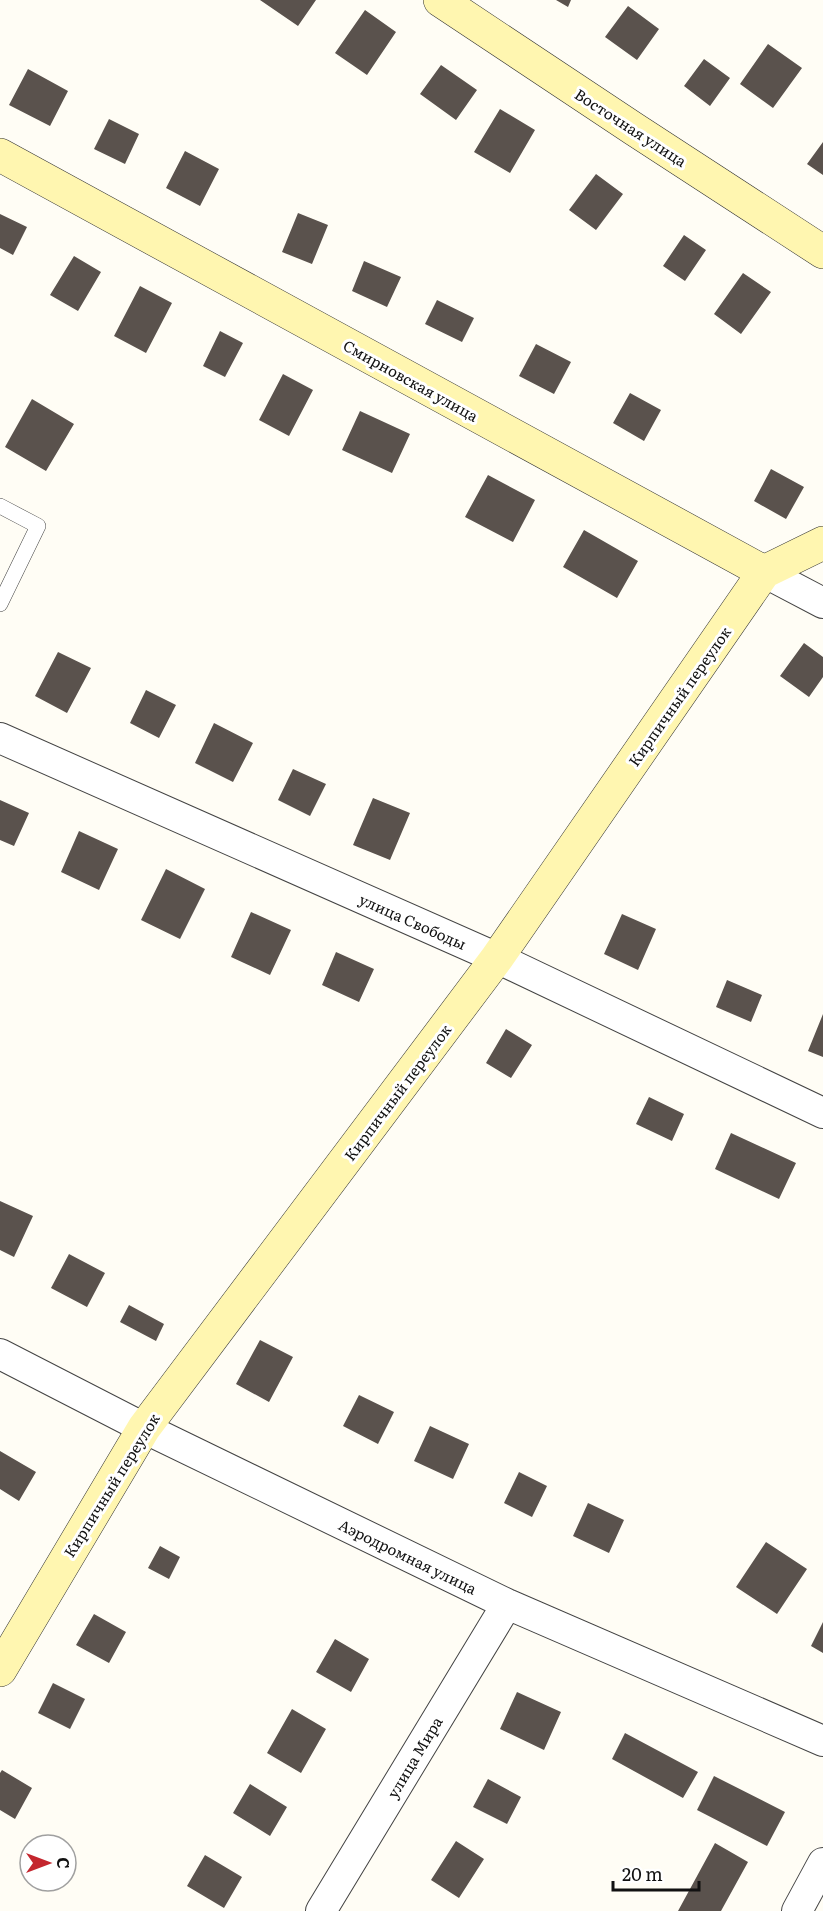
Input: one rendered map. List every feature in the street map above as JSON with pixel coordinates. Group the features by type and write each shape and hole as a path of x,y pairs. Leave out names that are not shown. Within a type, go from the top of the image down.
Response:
{"street":[{"name":"Восточная улица","path":"440,0 823,252"},
{"name":"Смирновская улица","path":"0,155 823,603"},
{"name":"Кирпичный переулок","path":"0,1670 144,1428 497,958 764,572 823,543"},
{"name":"улица Свободы","path":"0,738 497,958 823,1113"},
{"name":"Аэродромная улица","path":"0,1354 144,1428 507,1604 823,1741"},
{"name":"улица Мира","path":"321,1911 507,1604"},
{"path":"797,1911 823,1863"}],"lane":[{"path":"0,506 38,526 0,604"}],"building":[{"path":"260,0 316,0 298,26"},
{"path":"556,0 571,0 568,7"},
{"path":"628,6 659,29 637,60 605,37"},
{"path":"365,10 396,32 367,75 335,53"},
{"path":"768,44 802,68 773,108 740,84"},
{"path":"704,59 730,78 710,106 684,86"},
{"path":"441,65 477,90 456,120 420,94"},
{"path":"28,69 68,91 50,126 9,105"},
{"path":"500,109 535,130 510,173 474,152"},
{"path":"109,119 139,134 125,164 94,149"},
{"path":"823,142 823,175 807,164"},
{"path":"185,151 219,169 200,206 166,188"},
{"path":"596,174 623,194 596,230 569,210"},
{"path":"298,213 328,225 312,264 282,252"},
{"path":"0,214 27,227 13,255 0,248"},
{"path":"684,235 706,250 685,281 663,266"},
{"path":"74,256 101,272 78,311 50,295"},
{"path":"364,261 401,277 387,307 352,291"},
{"path":"743,273 771,292 741,334 714,314"},
{"path":"140,286 172,303 146,353 114,336"},
{"path":"437,300 474,318 462,342 425,324"},
{"path":"220,331 243,343 225,377 203,366"},
{"path":"536,344 571,362 554,394 519,376"},
{"path":"283,374 313,390 289,436 259,420"},
{"path":"630,393 661,410 644,441 613,423"},
{"path":"32,399 74,424 46,471 5,447"},
{"path":"360,411 410,434 392,473 342,450"},
{"path":"771,469 804,487 786,519 754,501"},
{"path":"488,475 535,500 513,542 465,517"},
{"path":"584,530 638,561 617,598 563,567"},
{"path":"804,643 823,657 823,677 809,697 780,676"},
{"path":"58,652 91,668 67,713 35,696"},
{"path":"146,690 176,705 159,738 130,723"},
{"path":"214,723 253,743 233,782 195,763"},
{"path":"293,769 326,784 310,816 278,800"},
{"path":"373,798 410,813 390,860 353,845"},
{"path":"0,800 29,813 14,846 0,840"},
{"path":"79,831 118,849 99,890 61,872"},
{"path":"166,869 205,889 180,939 141,920"},
{"path":"251,912 291,930 270,975 231,957"},
{"path":"622,914 656,929 638,970 604,954"},
{"path":"336,952 374,969 359,1002 322,985"},
{"path":"727,980 762,995 751,1022 716,1007"},
{"path":"823,1014 823,1057 808,1051"},
{"path":"506,1029 532,1045 511,1078 486,1063"},
{"path":"649,1097 684,1114 672,1141 636,1124"},
{"path":"731,1133 796,1163 779,1199 715,1169"},
{"path":"0,1201 33,1216 14,1257 0,1250"},
{"path":"69,1254 105,1273 87,1307 51,1288"},
{"path":"129,1305 164,1324 156,1341 120,1322"},
{"path":"260,1340 293,1357 269,1402 236,1384"},
{"path":"359,1395 394,1412 378,1444 343,1426"},
{"path":"430,1426 469,1444 453,1479 414,1461"},
{"path":"0,1451 36,1472 19,1501 0,1489"},
{"path":"519,1472 547,1486 532,1517 504,1503"},
{"path":"588,1503 624,1520 609,1553 573,1536"},
{"path":"766,1542 807,1569 777,1614 736,1587"},
{"path":"160,1546 180,1557 169,1579 148,1568"},
{"path":"94,1614 126,1632 109,1663 76,1645"},
{"path":"823,1622 823,1653 811,1646"},
{"path":"335,1639 369,1659 351,1692 316,1672"},
{"path":"53,1683 85,1699 70,1729 38,1713"},
{"path":"517,1692 561,1712 544,1750 500,1729"},
{"path":"292,1709 326,1729 301,1773 267,1753"},
{"path":"625,1733 698,1772 683,1798 612,1759"},
{"path":"2,1770 32,1788 15,1819 0,1810 0,1773"},
{"path":"714,1776 785,1812 767,1846 697,1810"},
{"path":"488,1779 521,1797 507,1824 473,1807"},
{"path":"250,1784 287,1807 270,1836 233,1813"},
{"path":"456,1841 484,1859 459,1898 431,1880"},
{"path":"715,1843 748,1862 721,1911 678,1911"},
{"path":"205,1855 242,1877 224,1908 187,1886"}]}
